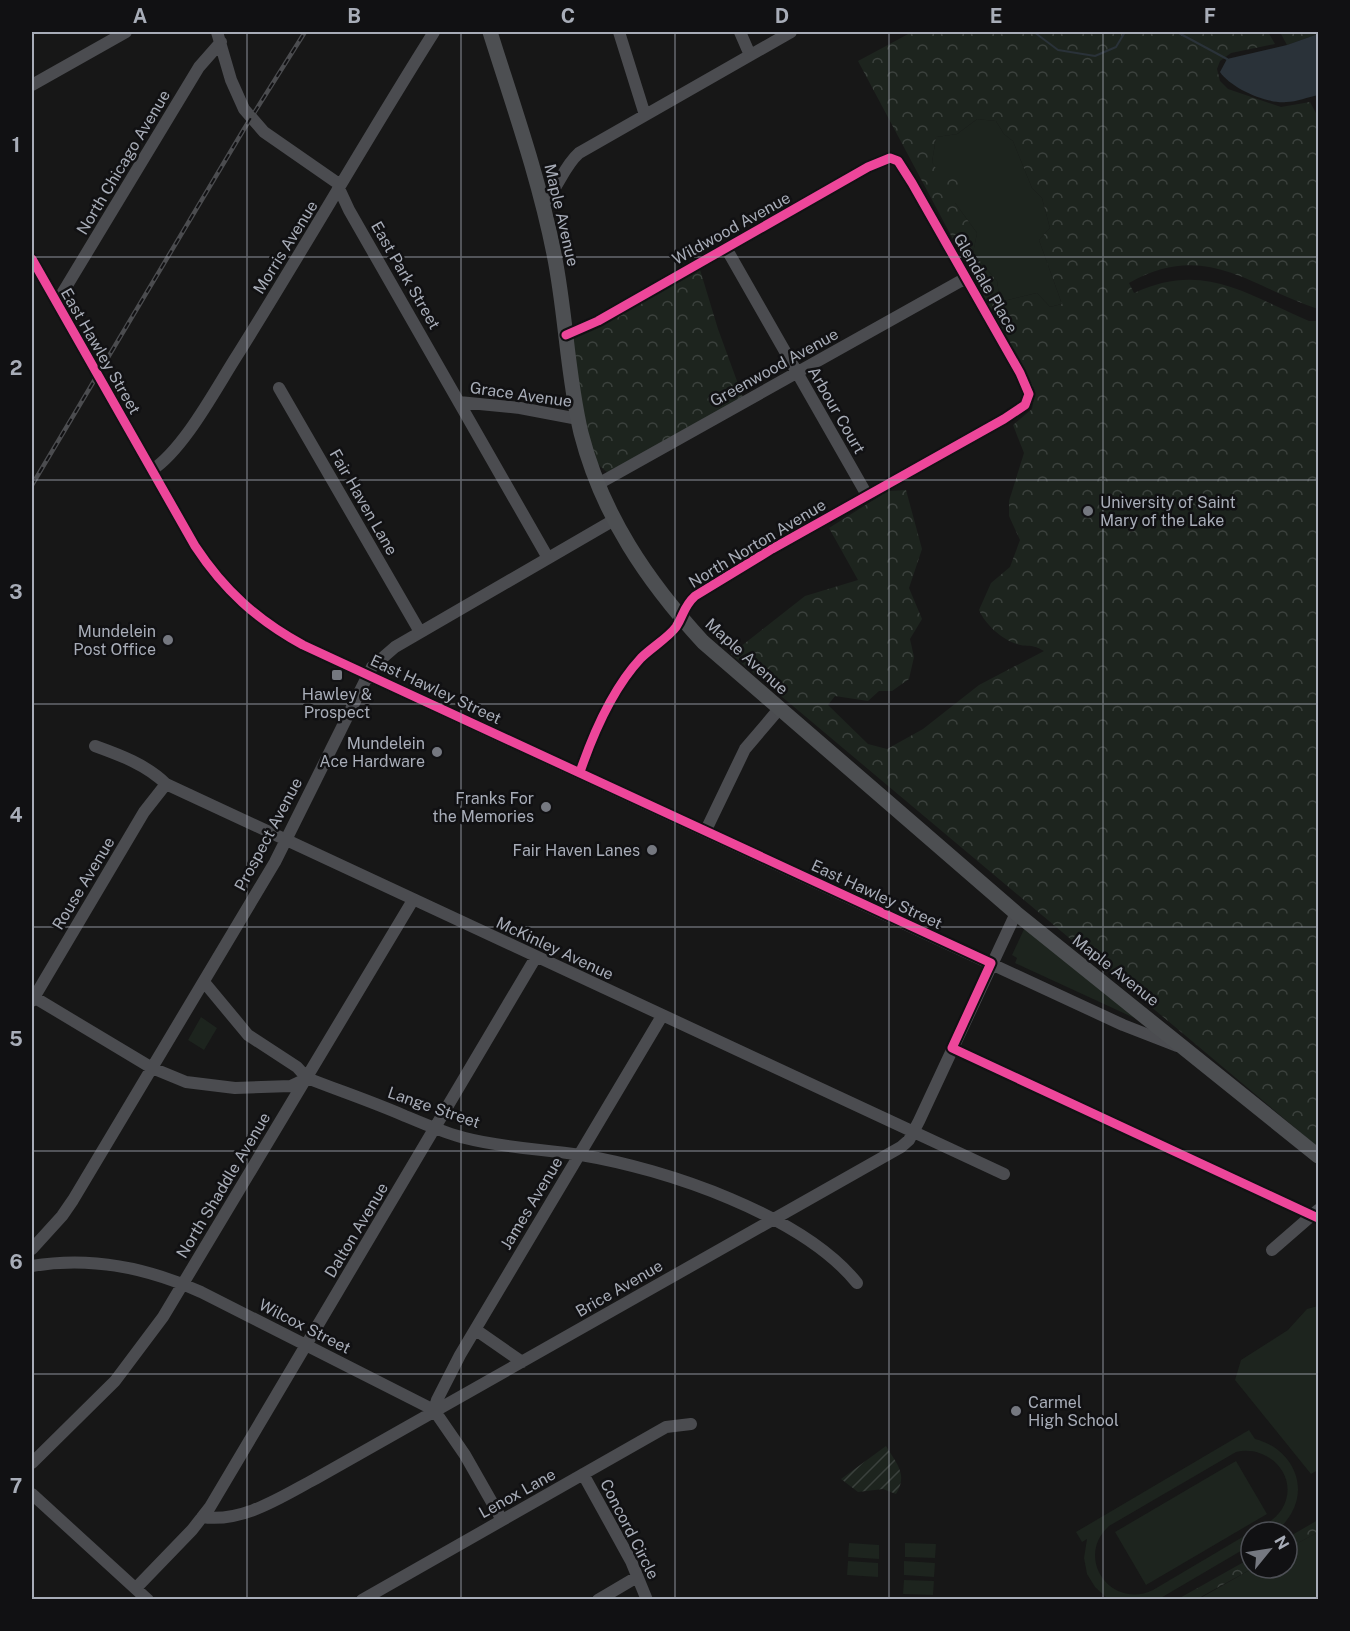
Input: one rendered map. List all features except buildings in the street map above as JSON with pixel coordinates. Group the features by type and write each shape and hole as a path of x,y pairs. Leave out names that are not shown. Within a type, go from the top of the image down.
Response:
{"main road":[{"name":"Maple Avenue","path":"490,32 543,204 555,255 578,419 598,484 614,520 641,567 703,642 779,709 1016,914 1318,1156"}],"street":[{"path":"32,85 126,32"},
{"name":"Morris Avenue","path":"152,470 178,446 434,32"},
{"path":"619,32 645,115"},
{"path":"740,32 750,55"},
{"path":"543,204 552,195 564,171 579,153 791,32"},
{"name":"East Park Street","path":"219,37 231,80 244,109 264,132 328,174 339,189 548,558"},
{"name":"North Chicago Avenue","path":"57,302 199,66 219,37"},
{"name":"Wildwood Avenue","path":"566,335 598,321 884,160 896,159 905,172"},
{"name":"Glendale Place","path":"905,172 1028,388 1028,401 1021,408"},
{"name":"Arbour Court","path":"726,248 867,495"},
{"name":"East Hawley Street","path":"32,259 212,572 234,597 275,630 1123,1025 1187,1050"},
{"name":"Greenwood Avenue","path":"598,484 966,278"},
{"name":"Fair Haven Lane","path":"279,388 420,632"},
{"name":"Grace Avenue","path":"459,402 520,408 578,419"},
{"name":"North Norton Avenue","path":"580,772 627,676 647,653 675,628 685,606 711,586 1021,408"},
{"name":"Prospect Avenue","path":"32,1250 62,1216 286,842 368,673 381,657 420,632 614,520"},
{"path":"706,830 745,749 779,709"},
{"name":"McKinley Avenue","path":"95,746 125,758 156,775 166,784 286,842 1004,1174"},
{"name":"Rouse Avenue","path":"32,999 144,812 166,784"},
{"name":"North Shaddle Avenue","path":"32,1463 115,1382 163,1317 413,900"},
{"name":"Brice Avenue","path":"202,1517 213,1519 241,1515 273,1501 901,1147 913,1132 1016,914"},
{"name":"Dalton Avenue","path":"202,1517 436,1129 536,957"},
{"name":"Lange Street","path":"204,982 248,1035 297,1067 308,1078 436,1129 500,1146 579,1155 662,1175 718,1194 772,1220 841,1262 858,1283"},
{"path":"32,999 152,1068 186,1082 217,1087 291,1086 308,1078"},
{"name":"James Avenue","path":"435,1410 437,1400 476,1330 662,1016"},
{"path":"1272,1250 1318,1210"},
{"name":"Wilcox Street","path":"32,1266 78,1262 106,1263 132,1268 184,1284 435,1410 465,1455 502,1520"},
{"path":"476,1330 522,1362"},
{"name":"Lenox Lane","path":"362,1599 666,1427 691,1424"},
{"name":"Concord Circle","path":"583,1474 647,1599"},
{"path":"32,1494 148,1599"},
{"path":"136,1588 202,1517"},
{"path":"598,1599 637,1577"}],"green space":[{"name":"University of Saint Mary of the Lake","path":"912,32 1268,32 1275,44 1231,53 1220,61 1217,69 1220,81 1228,89 1281,107 1310,102 1318,117 1318,309 1248,279 1204,266 1181,266 1156,271 1129,283 1134,293 1159,284 1182,280 1224,285 1309,321 1318,321 1318,1147 731,654 805,596 858,580 829,528 888,491 906,490 922,549 909,588 922,619 910,639 914,657 909,679 892,691 879,691 868,701 835,696 828,705 868,744 887,749 923,729 979,685 1044,651 1005,639 989,626 979,610 991,583 1010,567 1020,540 1009,516 1009,501 1024,453 1013,425 1032,409 1035,393 858,61","holes":["977,119 996,121 1004,134 1013,141 1032,188 1042,198 1050,228 1039,240 1062,304 1050,307 1037,293 1000,302 997,281 973,253 977,233 955,203 960,178 939,173 932,162 936,137 957,134"]},
{"path":"1280,32 1318,32 1318,34 1287,45"},
{"path":"977,119 996,121 1004,134 1013,141 1032,188 1042,198 1050,228 1039,240 1062,304 1050,307 1037,293 1000,302 997,281 973,253 977,233 955,203 932,162 936,137 957,134"},
{"path":"698,263 718,329 745,403 613,475 600,466 583,437 574,398 567,346 583,329"},
{"path":"1025,927 1143,1022 1015,963 1017,958 1012,955"},
{"path":"201,1017 217,1028 204,1050 188,1040"},
{"path":"1318,1306 1318,1470 1311,1474 1235,1380 1241,1360 1288,1330 1307,1309"},
{"path":"1249,1430 1255,1439 1267,1443 1286,1458 1297,1478 1296,1502 1291,1514 1287,1520 1271,1520 1282,1509 1287,1497 1284,1475 1270,1458 1248,1451 1236,1452 1109,1526 1099,1539 1095,1552 1096,1566 1111,1587 1123,1593 1138,1594 1153,1590 1239,1539 1239,1552 1159,1599 1109,1600 1095,1587 1087,1574 1084,1558 1087,1539 1082,1542 1076,1532"},
{"path":"886,1446 900,1470 901,1481 896,1494 883,1489 858,1492 841,1479"},
{"path":"1236,1461 1267,1514 1257,1520 1239,1520 1239,1530 1146,1585 1115,1532"},
{"path":"1318,1520 1318,1532 1299,1542 1299,1531"},
{"path":"1318,1532 1318,1599 1197,1600 1239,1576 1239,1580 1299,1580 1299,1542"},
{"path":"849,1543 879,1545 879,1559 848,1557"},
{"path":"905,1543 936,1544 935,1558 905,1557"},
{"path":"848,1561 878,1563 878,1577 847,1575"},
{"path":"904,1561 935,1563 934,1577 904,1575"},
{"path":"1239,1565 1239,1576 1197,1599 1178,1599"},
{"path":"904,1580 934,1581 933,1595 903,1594"}],"shaded area":[{"path":"1318,34 1318,95 1290,102 1259,98 1232,84 1220,72 1227,59 1287,45"}],"waterway":[{"path":"1034,32 1058,50 1095,56 1116,47 1125,32"},
{"path":"1177,32 1227,59"}],"railway":[{"path":"32,485 244,129 305,32"}],"cycle path":[{"path":"566,335 598,321 868,167 890,158 898,161 912,183 1020,373 1029,394 1025,405 1004,419 772,549 695,596 673,631 641,658 621,683 591,742 580,772"},
{"path":"32,259 195,546 218,577 256,614 303,645 991,963 952,1048 1318,1218"}],"place":[{"name":"University of Saint Mary of the Lake","path":"1088,511"},
{"name":"Mundelein Post Office","path":"168,640"},
{"name":"Hawley & Prospect","path":"337,675"},
{"name":"Mundelein Ace Hardware","path":"437,752"},
{"name":"Franks For the Memories","path":"546,807"},
{"name":"Fair Haven Lanes","path":"652,850"},
{"name":"Carmel High School","path":"1016,1411"}]}
